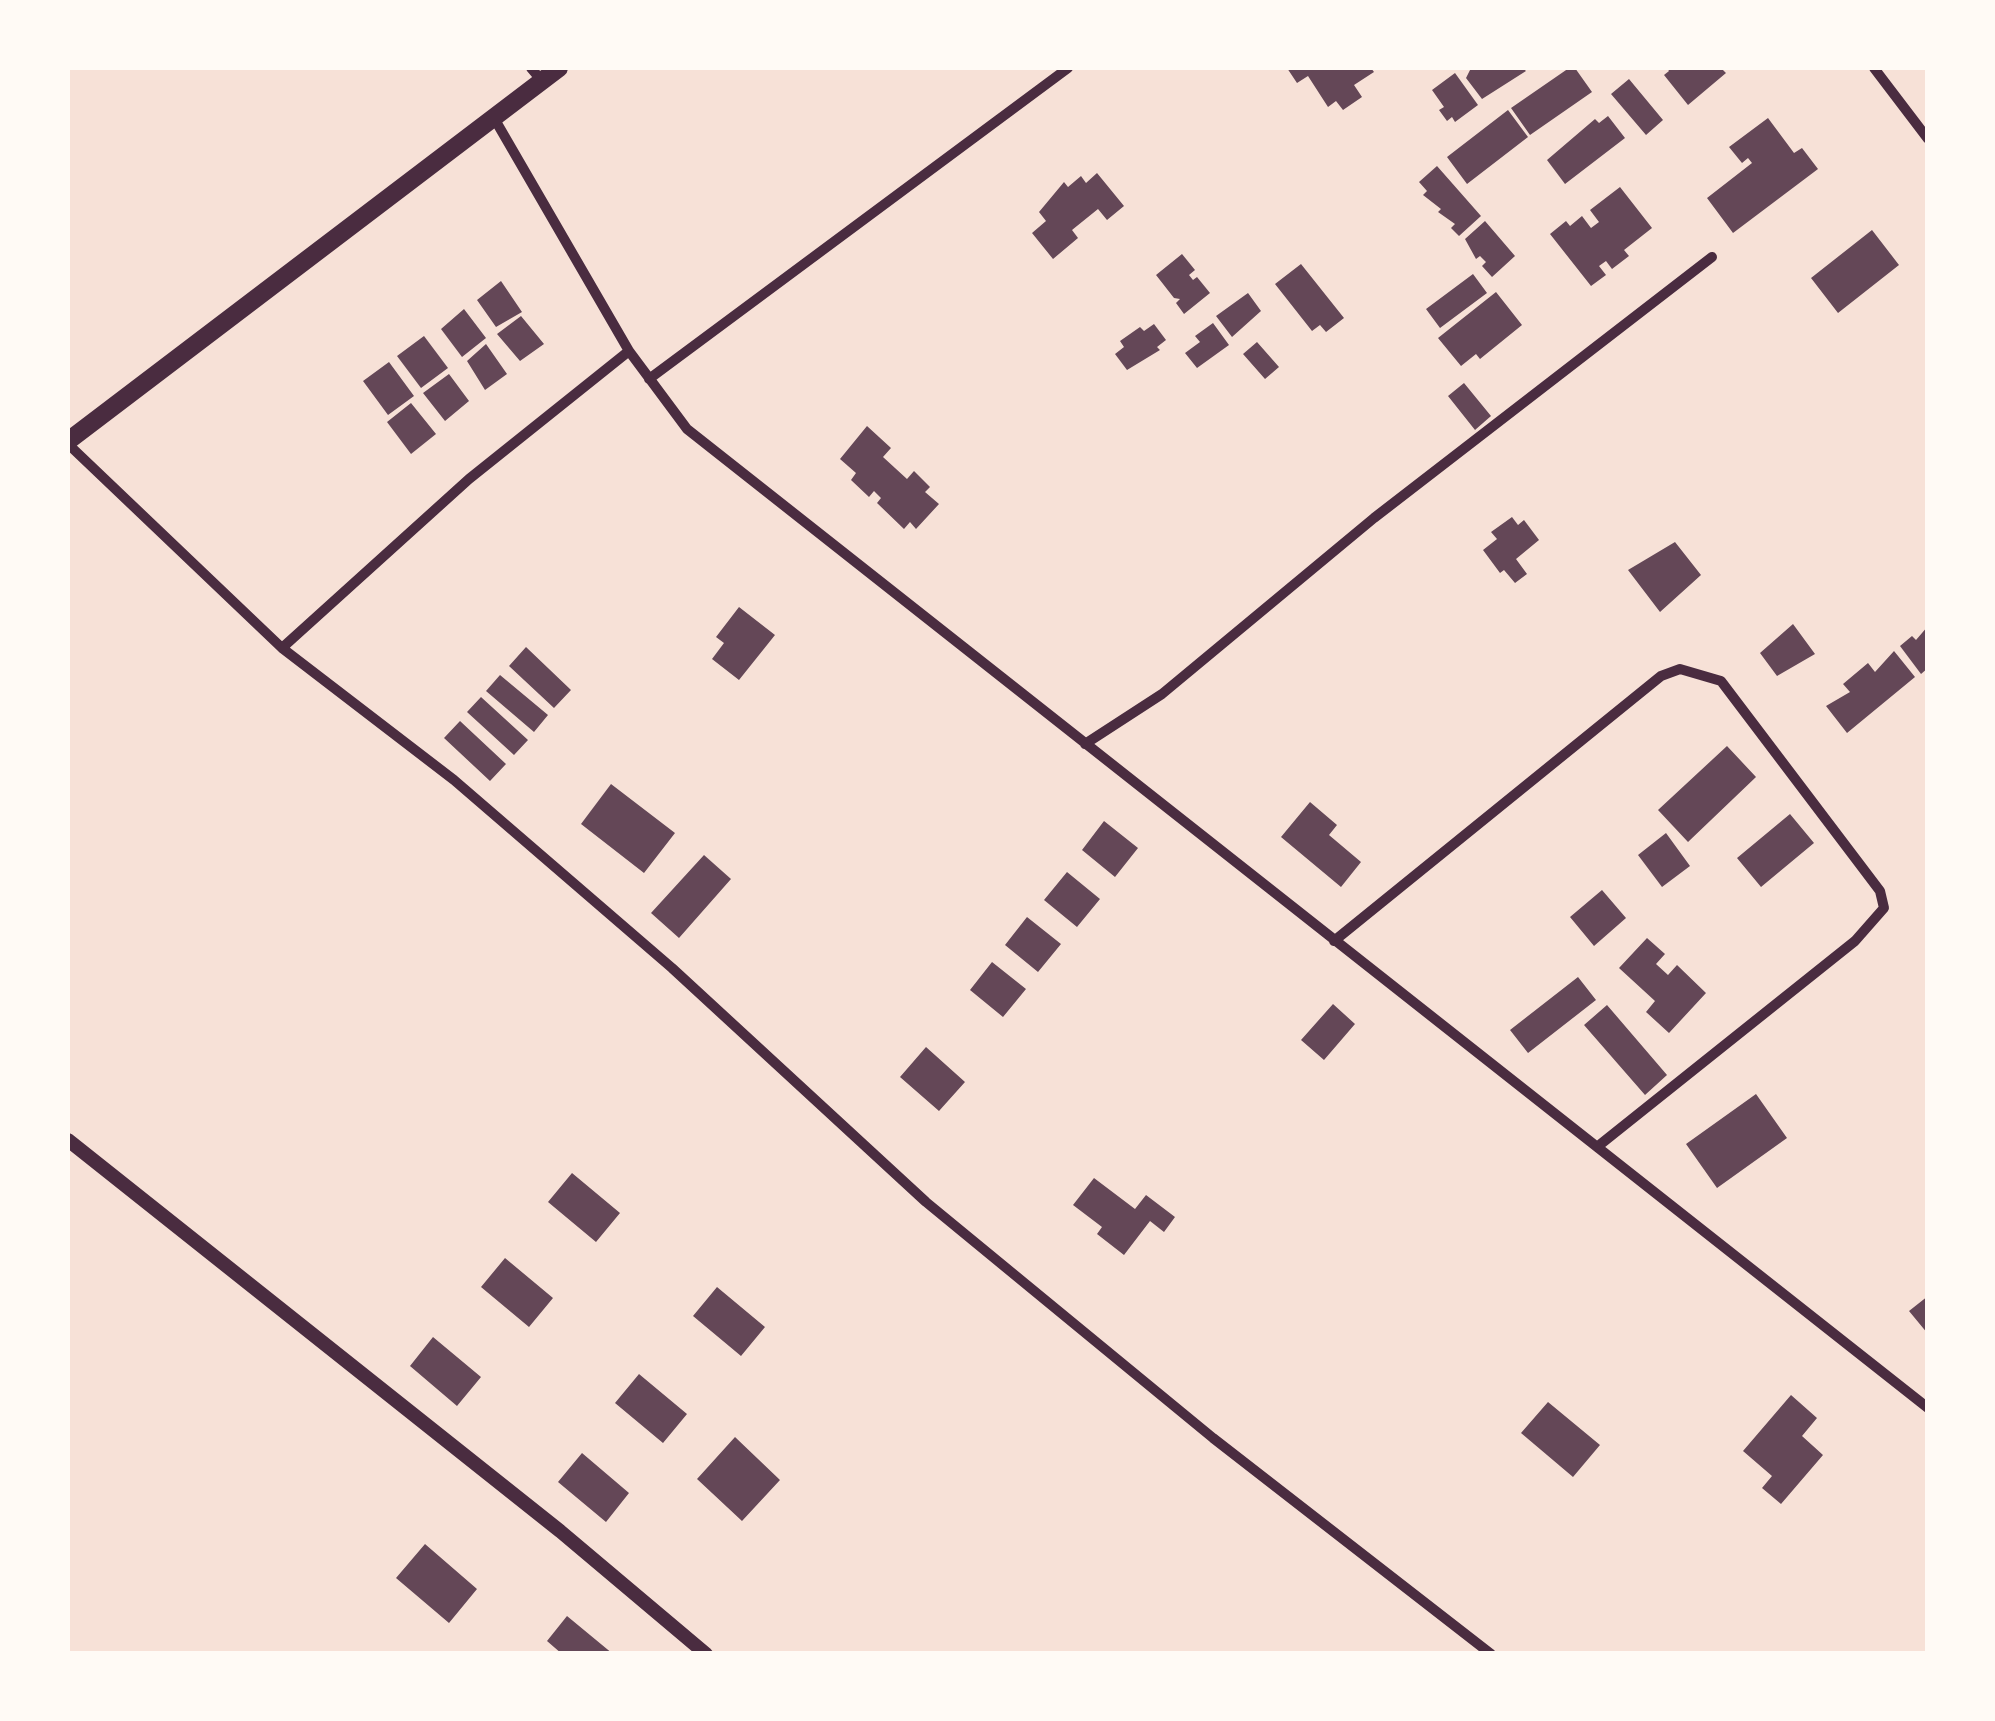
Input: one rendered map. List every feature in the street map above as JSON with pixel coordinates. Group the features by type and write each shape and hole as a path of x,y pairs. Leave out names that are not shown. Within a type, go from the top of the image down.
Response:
{"main road":[{"path":"68,442 494,118 536,74 559,68"}],"street":[{"path":"648,379 1068,68"},
{"path":"1874,68 1928,139"},
{"path":"494,118 628,351 687,429 765,495 1928,1408"},
{"path":"1085,744 1162,694 1374,518 1712,257"},
{"path":"282,648 469,479 628,351"},
{"path":"68,442 282,648 454,780 672,968 926,1202 1227,1449 1491,1654"},
{"path":"1334,941 1661,676 1680,669 1721,680 1880,892 1884,908 1855,941 1597,1147"},
{"path":"68,1140 560,1531 706,1654"}],"building":[{"path":"1287,68 1371,68 1374,72 1354,85 1362,97 1343,110 1336,101 1328,107 1308,76 1297,83"},
{"path":"1471,68 1526,71 1482,99 1466,78"},
{"path":"1569,68 1575,68 1592,92 1530,135 1511,108"},
{"path":"1667,68 1721,68 1726,73 1688,105 1664,75 1669,71"},
{"path":"1455,73 1478,105 1455,122 1452,117 1447,121 1439,110 1444,107 1432,90"},
{"path":"1629,79 1663,120 1646,135 1611,94"},
{"path":"1508,110 1528,137 1467,184 1447,157"},
{"path":"1608,116 1625,138 1565,184 1547,160 1595,119 1599,123"},
{"path":"1768,118 1794,153 1802,148 1818,169 1733,233 1707,198 1752,163 1748,158 1742,163 1729,147"},
{"path":"1437,166 1481,216 1459,236 1451,228 1455,224 1423,195 1427,191 1419,182"},
{"path":"1097,173 1124,206 1107,220 1098,209 1072,230 1078,238 1053,259 1032,233 1046,221 1039,212 1064,182 1068,187 1081,176 1086,183"},
{"path":"1620,187 1652,228 1624,250 1629,256 1612,269 1606,261 1599,266 1606,275 1591,286 1550,234 1566,221 1570,226 1582,216 1591,228 1599,222 1590,210"},
{"path":"1485,221 1515,256 1492,277 1482,266 1486,262 1480,256 1476,259 1465,239"},
{"path":"1872,230 1899,265 1838,313 1811,278"},
{"path":"1182,254 1195,270 1189,275 1193,280 1197,277 1210,293 1184,314 1176,303 1180,299 1174,298 1156,275"},
{"path":"1301,264 1344,318 1326,332 1320,325 1312,331 1275,284"},
{"path":"1473,274 1487,293 1440,328 1426,309"},
{"path":"501,281 522,312 496,327 477,300"},
{"path":"1496,292 1522,325 1480,359 1476,354 1461,366 1438,338"},
{"path":"1248,293 1261,311 1232,337 1216,316"},
{"path":"464,309 486,338 462,357 441,329"},
{"path":"521,316 544,344 520,361 497,334"},
{"path":"1213,323 1229,345 1197,368 1185,353 1200,342 1195,336"},
{"path":"1154,324 1166,340 1157,347 1160,350 1127,370 1115,354 1124,347 1120,341 1140,327 1144,331"},
{"path":"424,336 448,368 421,388 397,356"},
{"path":"1257,342 1279,367 1265,379 1243,354"},
{"path":"486,344 507,374 485,390 467,361"},
{"path":"389,362 414,396 388,415 363,381"},
{"path":"449,374 469,401 445,421 423,393"},
{"path":"1464,383 1491,416 1475,430 1448,396"},
{"path":"411,403 436,434 411,454 387,422"},
{"path":"867,426 891,448 883,457 907,479 914,471 930,487 925,492 939,504 916,529 910,522 904,529 877,503 881,498 874,491 869,497 851,480 856,473 840,459"},
{"path":"1512,517 1518,525 1524,520 1539,540 1516,559 1527,574 1515,583 1504,570 1500,573 1483,550 1497,539 1491,532"},
{"path":"1675,542 1701,575 1660,612 1628,570"},
{"path":"739,607 775,635 739,680 712,659 724,643 716,637"},
{"path":"1793,624 1815,654 1777,676 1760,653"},
{"path":"1928,626 1928,668 1921,674 1900,646 1912,636 1916,640"},
{"path":"526,647 571,690 554,708 509,666"},
{"path":"1894,651 1915,677 1847,733 1826,706 1850,692 1843,684 1868,663 1875,672"},
{"path":"500,675 548,715 534,732 486,691"},
{"path":"481,697 528,740 514,755 467,712"},
{"path":"460,721 506,764 490,781 444,738"},
{"path":"1727,746 1756,777 1688,842 1658,810"},
{"path":"611,784 675,833 644,873 581,824"},
{"path":"1310,802 1337,825 1329,835 1361,862 1341,887 1281,837"},
{"path":"1790,814 1814,843 1761,887 1737,858"},
{"path":"1104,821 1138,848 1115,877 1082,850"},
{"path":"1666,833 1690,866 1662,887 1638,855"},
{"path":"704,855 731,879 679,938 651,913"},
{"path":"1067,872 1100,899 1077,927 1044,900"},
{"path":"1602,890 1626,918 1594,946 1570,917"},
{"path":"1027,917 1061,944 1038,972 1005,945"},
{"path":"1647,938 1665,954 1656,964 1668,975 1677,965 1706,993 1669,1033 1646,1012 1655,1001 1619,968"},
{"path":"992,962 1026,989 1003,1017 970,990"},
{"path":"1578,977 1596,1000 1528,1053 1510,1030"},
{"path":"1333,1004 1355,1024 1324,1060 1301,1040"},
{"path":"1607,1005 1667,1075 1645,1095 1584,1025"},
{"path":"926,1047 965,1082 939,1111 900,1077"},
{"path":"1756,1094 1787,1138 1717,1188 1686,1144"},
{"path":"572,1173 620,1213 596,1242 548,1202"},
{"path":"1094,1178 1135,1209 1146,1195 1175,1217 1164,1232 1150,1221 1124,1255 1097,1234 1102,1227 1073,1205"},
{"path":"505,1258 553,1298 529,1327 481,1287"},
{"path":"717,1287 765,1327 741,1356 693,1316"},
{"path":"1928,1296 1928,1334 1909,1311"},
{"path":"433,1337 481,1377 457,1406 410,1366"},
{"path":"639,1374 687,1414 663,1443 615,1403"},
{"path":"1791,1395 1817,1418 1802,1436 1823,1455 1781,1504 1762,1488 1772,1476 1743,1451"},
{"path":"1548,1402 1600,1445 1573,1477 1521,1433"},
{"path":"735,1437 780,1480 742,1521 697,1479"},
{"path":"582,1453 629,1493 606,1522 558,1482"},
{"path":"425,1544 477,1589 449,1623 396,1578"},
{"path":"567,1616 613,1654 562,1654 547,1641"}]}
